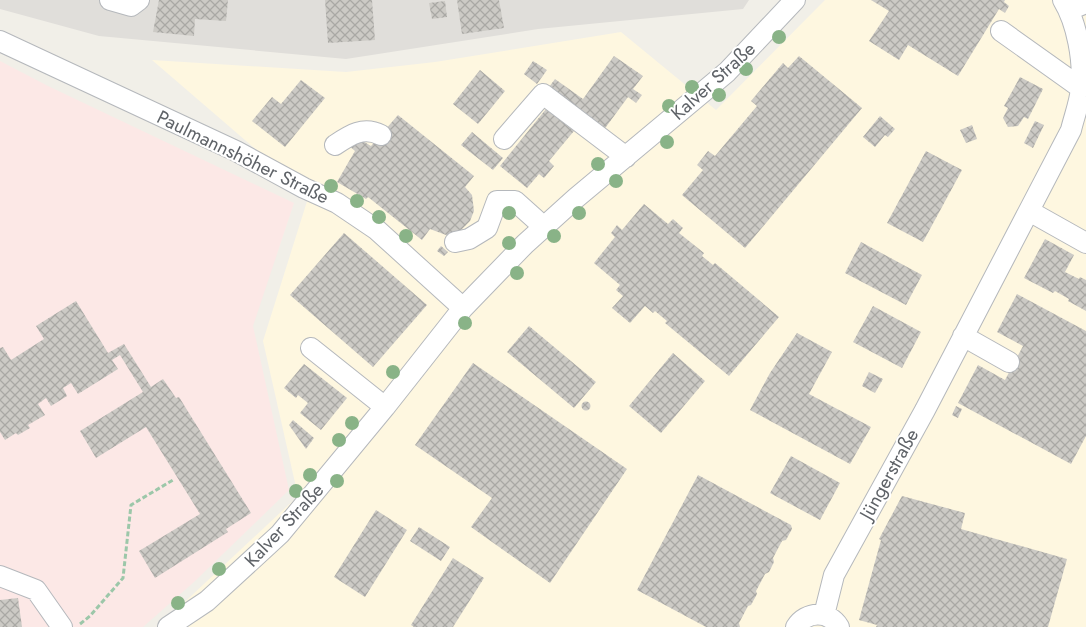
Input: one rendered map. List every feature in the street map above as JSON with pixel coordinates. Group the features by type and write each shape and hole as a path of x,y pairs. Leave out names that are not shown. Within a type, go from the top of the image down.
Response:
{"street":[{"path":"110,0 131,6 139,0"},
{"name":"Kalver Straße","path":"168,627 207,601 280,534 385,407 462,308 544,227 603,174 727,72 794,0"},
{"name":"Jüngerstraße","path":"796,627 804,618 814,614 832,621 834,575 963,336 1071,130 1081,88 1081,66 1073,4"},
{"path":"1001,31 1081,88"},
{"name":"Paulmannshöher Straße","path":"0,41 236,151 304,188 337,203 377,230 462,308"},
{"path":"504,139 543,94 626,157"},
{"path":"335,146 349,135 360,132 371,130 381,136"},
{"path":"455,242 468,239 487,228 497,201 515,201 544,227"},
{"path":"1029,211 1086,243"},
{"path":"963,336 1009,362"},
{"path":"311,348 385,407"},
{"path":"0,576 36,590 62,627"}],"path":[{"path":"75,627 90,616 123,578 131,505 173,480"}],"shaded area":[{"path":"0,0 749,0 743,9 538,29 346,59 99,36 0,9"},
{"path":"825,0 1086,0 1086,627 158,627 298,496 263,341 309,195 152,60 346,72 435,62 621,32 716,110"},
{"path":"0,61 48,86 294,203 253,326 289,490 194,582 143,627 0,627"}],"building":[{"path":"159,0 228,0 226,21 195,19 194,36 153,32"},
{"path":"325,0 372,0 375,40 328,43"},
{"path":"457,0 499,0 504,28 462,34"},
{"path":"871,0 1005,0 1004,2 1009,6 1005,13 999,9 958,76 908,45 899,60 869,41 889,11"},
{"path":"445,1 447,17 432,19 429,3"},
{"path":"614,56 643,76 633,89 642,95 636,103 628,97 603,131 546,91 555,79 583,99"},
{"path":"799,56 862,108 745,248 682,195 703,170 697,165 708,151 715,156 757,106 751,101 783,63 788,68"},
{"path":"533,61 547,70 537,84 524,74"},
{"path":"480,70 505,91 478,124 453,104"},
{"path":"1020,77 1043,89 1028,119 1024,117 1018,126 1008,127 1003,118 1008,108 1004,106"},
{"path":"301,80 325,98 285,147 252,121 272,97 281,104"},
{"path":"546,109 574,131 549,161 554,166 544,178 539,174 527,188 500,166"},
{"path":"398,115 474,176 465,187 472,195 474,211 470,221 459,232 446,235 430,229 422,240 368,197 366,199 337,182 355,151 348,145 361,140 371,146"},
{"path":"880,116 895,129 888,137 885,135 875,147 863,137"},
{"path":"1035,121 1044,125 1033,148 1024,143"},
{"path":"972,125 977,139 966,143 960,130"},
{"path":"472,132 503,158 493,170 461,145"},
{"path":"926,151 962,170 923,242 887,223"},
{"path":"644,204 668,224 673,219 683,228 679,233 704,253 702,256 713,265 715,263 779,317 729,376 665,323 667,321 655,311 653,313 645,306 630,323 612,308 623,296 616,290 620,285 594,263 615,237 611,233 617,225 622,230"},
{"path":"344,233 427,305 373,367 290,295"},
{"path":"1045,239 1074,255 1065,272 1079,279 1080,277 1086,280 1086,311 1055,291 1053,293 1024,278"},
{"path":"861,242 922,275 906,305 845,273"},
{"path":"441,246 448,252 444,256 437,251"},
{"path":"1017,294 1086,331 1086,436 1071,464 958,403 978,365 1005,380 1023,346 997,332"},
{"path":"76,301 108,353 124,344 151,387 163,379 176,398 179,397 251,513 226,529 228,532 155,578 139,551 200,514 146,427 96,458 80,431 143,392 120,355 112,360 118,369 78,394 71,383 63,388 67,396 51,406 46,398 38,404 45,415 28,425 30,428 18,435 16,433 5,440 0,432 0,348 3,347 11,360 44,339 36,326"},
{"path":"873,306 921,332 902,368 853,342"},
{"path":"529,326 596,382 574,408 507,352"},
{"path":"797,333 832,352 809,394 871,427 850,464 750,410 770,373"},
{"path":"673,353 705,381 661,433 629,406"},
{"path":"473,363 627,469 550,583 471,527 492,498 415,445"},
{"path":"304,364 347,398 321,430 300,413 308,403 298,395 296,398 284,388"},
{"path":"869,372 883,379 875,393 862,386"},
{"path":"586,401 591,406 586,411 581,406"},
{"path":"956,406 962,409 958,418 952,415"},
{"path":"293,420 314,438 306,449 289,425"},
{"path":"791,456 840,483 820,520 770,493"},
{"path":"698,475 791,525 792,529 786,540 782,541 773,558 774,562 769,572 765,574 756,591 757,594 739,623 740,627 706,627 637,590"},
{"path":"902,496 965,513 961,529 1067,559 1048,627 876,627 877,625 859,620 881,540 879,539"},
{"path":"376,510 407,530 365,597 334,577"},
{"path":"419,527 450,547 441,561 410,541"},
{"path":"453,558 484,578 453,627 414,627 411,625"},
{"path":"18,598 22,627 0,627 0,600"}]}
